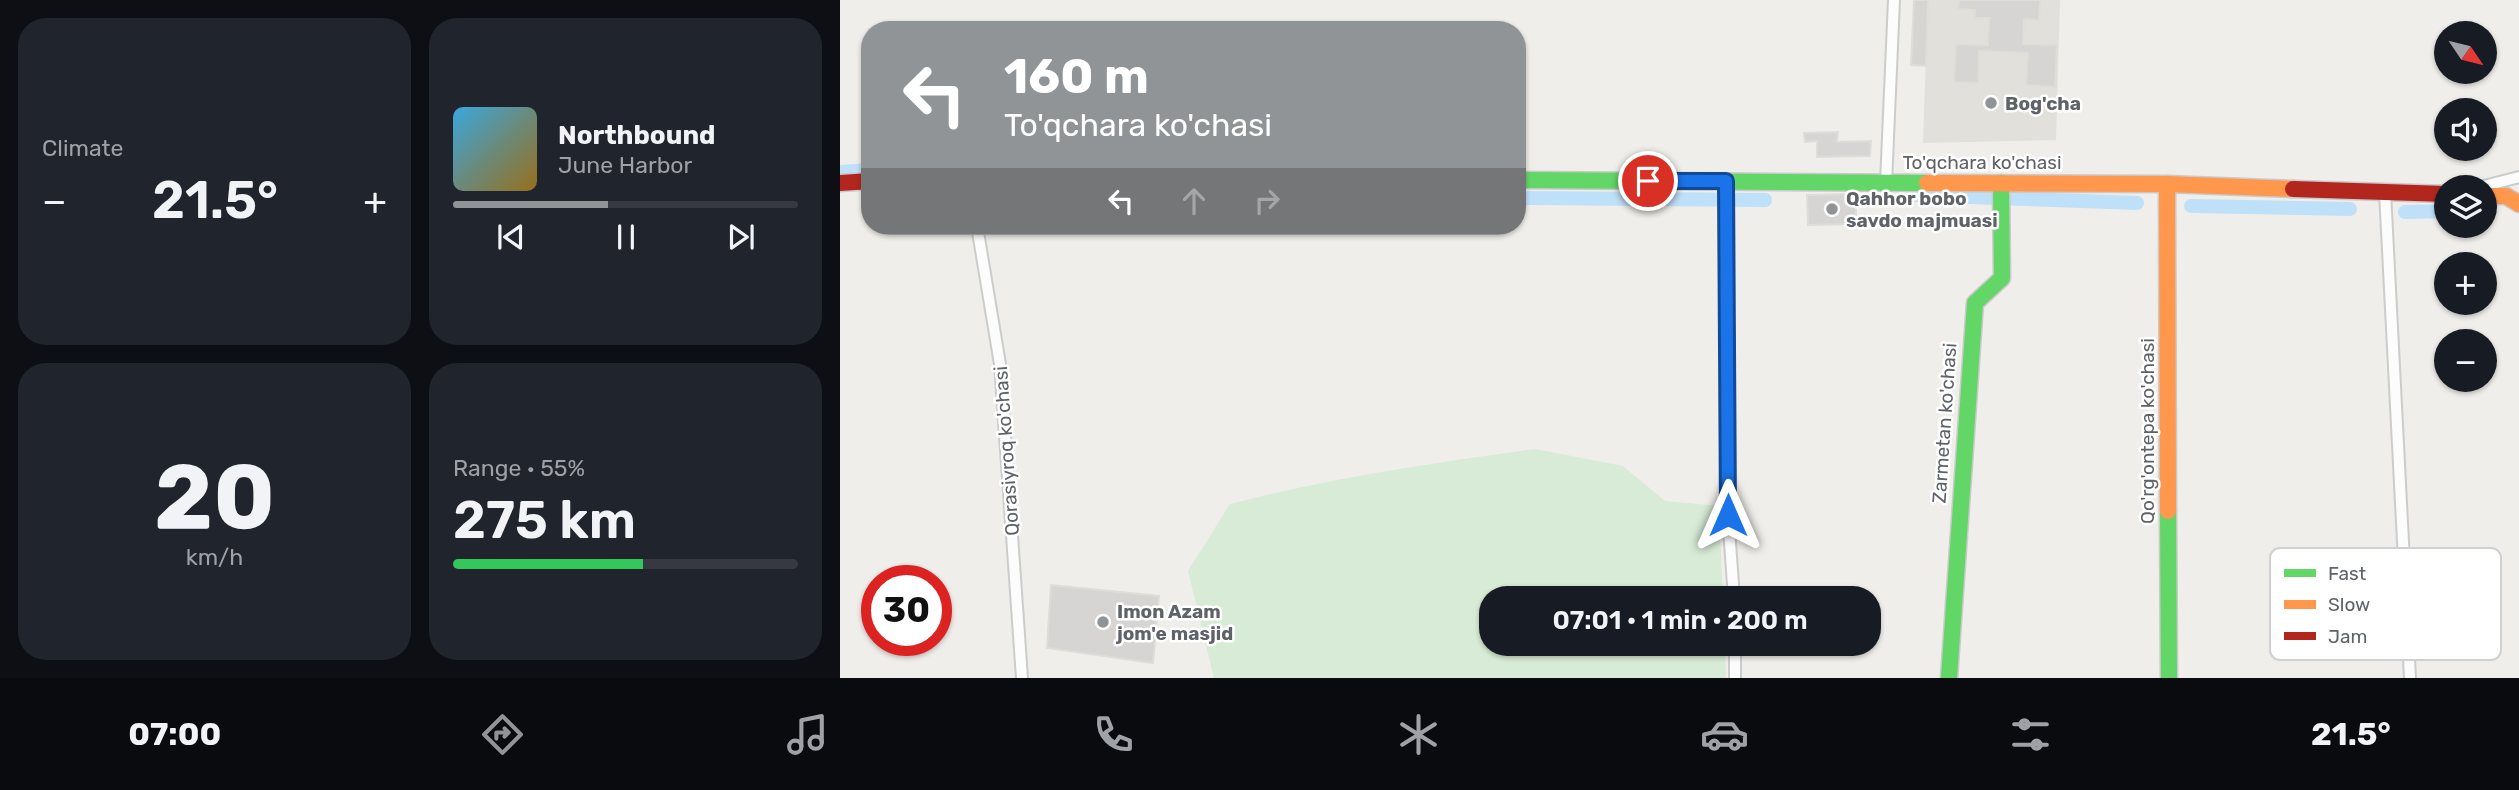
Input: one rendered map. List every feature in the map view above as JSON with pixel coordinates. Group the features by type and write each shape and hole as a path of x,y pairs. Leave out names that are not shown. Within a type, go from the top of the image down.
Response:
{"street":[{"path":"1886,183 1894,0"},
{"path":"2497,183 2519,177"},
{"name":"To'qchara ko'chasi","path":"1526,180 2167,184 2434,194"},
{"path":"1726,181 1728,515 1733,586"},
{"path":"840,183 861,182"},
{"name":"Zarmetan ko'chasi","path":"1950,678 1960,488 1975,303 2002,278 2001,183"},
{"name":"Qo'rg'ontepa ko'chasi","path":"2167,184 2169,678"},
{"path":"2385,192 2403,548"},
{"path":"2497,196 2506,196 2519,204"},
{"name":"Qorasiyroq ko'chasi","path":"978,235 1000,364 1022,678"},
{"path":"1735,656 1735,678"},
{"path":"2409,660 2410,678"}],"shaded area":[{"name":"Bog'cha","path":"1928,0 2060,0 2056,140 1923,143"}],"green space":[{"path":"1535,449 1623,466 1665,501 1719,506 1722,586 1479,586 1479,656 1725,656 1726,678 1214,678 1188,571 1230,504 1344,479"}],"building":[{"path":"1914,0 1928,0 1926,66 1911,65"},
{"path":"1959,0 2040,0 2039,20 2024,19 2023,44 2057,45 2055,87 2026,85 2028,53 1979,51 1978,83 1954,82 1956,44 1988,45 1989,18 1975,18 1975,10 1958,9"},
{"path":"1838,132 1837,142 1871,141 1870,156 1817,157 1817,141 1805,142 1804,133"},
{"name":"Qahhor bobo savdo majmuasi","path":"1856,194 1856,224 1808,225 1807,195"},
{"name":"Imon Azam jom'e masjid","path":"1051,585 1159,596 1153,663 1047,648"}],"waterway":[{"path":"840,172 861,171"},
{"path":"1914,195 2137,203"},
{"path":"1526,198 1765,200"},
{"path":"2191,206 2350,209"},
{"path":"2405,212 2434,211"}],"traffic: fast":[{"path":"1526,180 1927,183"},
{"path":"1949,678 1975,303 2002,278 2001,183"},
{"path":"2168,511 2169,678"}],"traffic: slow":[{"path":"1927,183 2167,184 2293,189"},
{"path":"2167,184 2168,511"},
{"path":"2497,196 2506,196 2519,204"}],"traffic: jam":[{"path":"840,183 861,182"},
{"path":"2293,189 2434,194"}],"place":[{"name":"Bog'cha","path":"1991,103"},
{"name":"Qahhor bobo savdo majmuasi","path":"1832,209"},
{"name":"Imon Azam jom'e masjid","path":"1103,622"}],"route":[{"path":"1648,181 1726,181 1728,515"}]}
